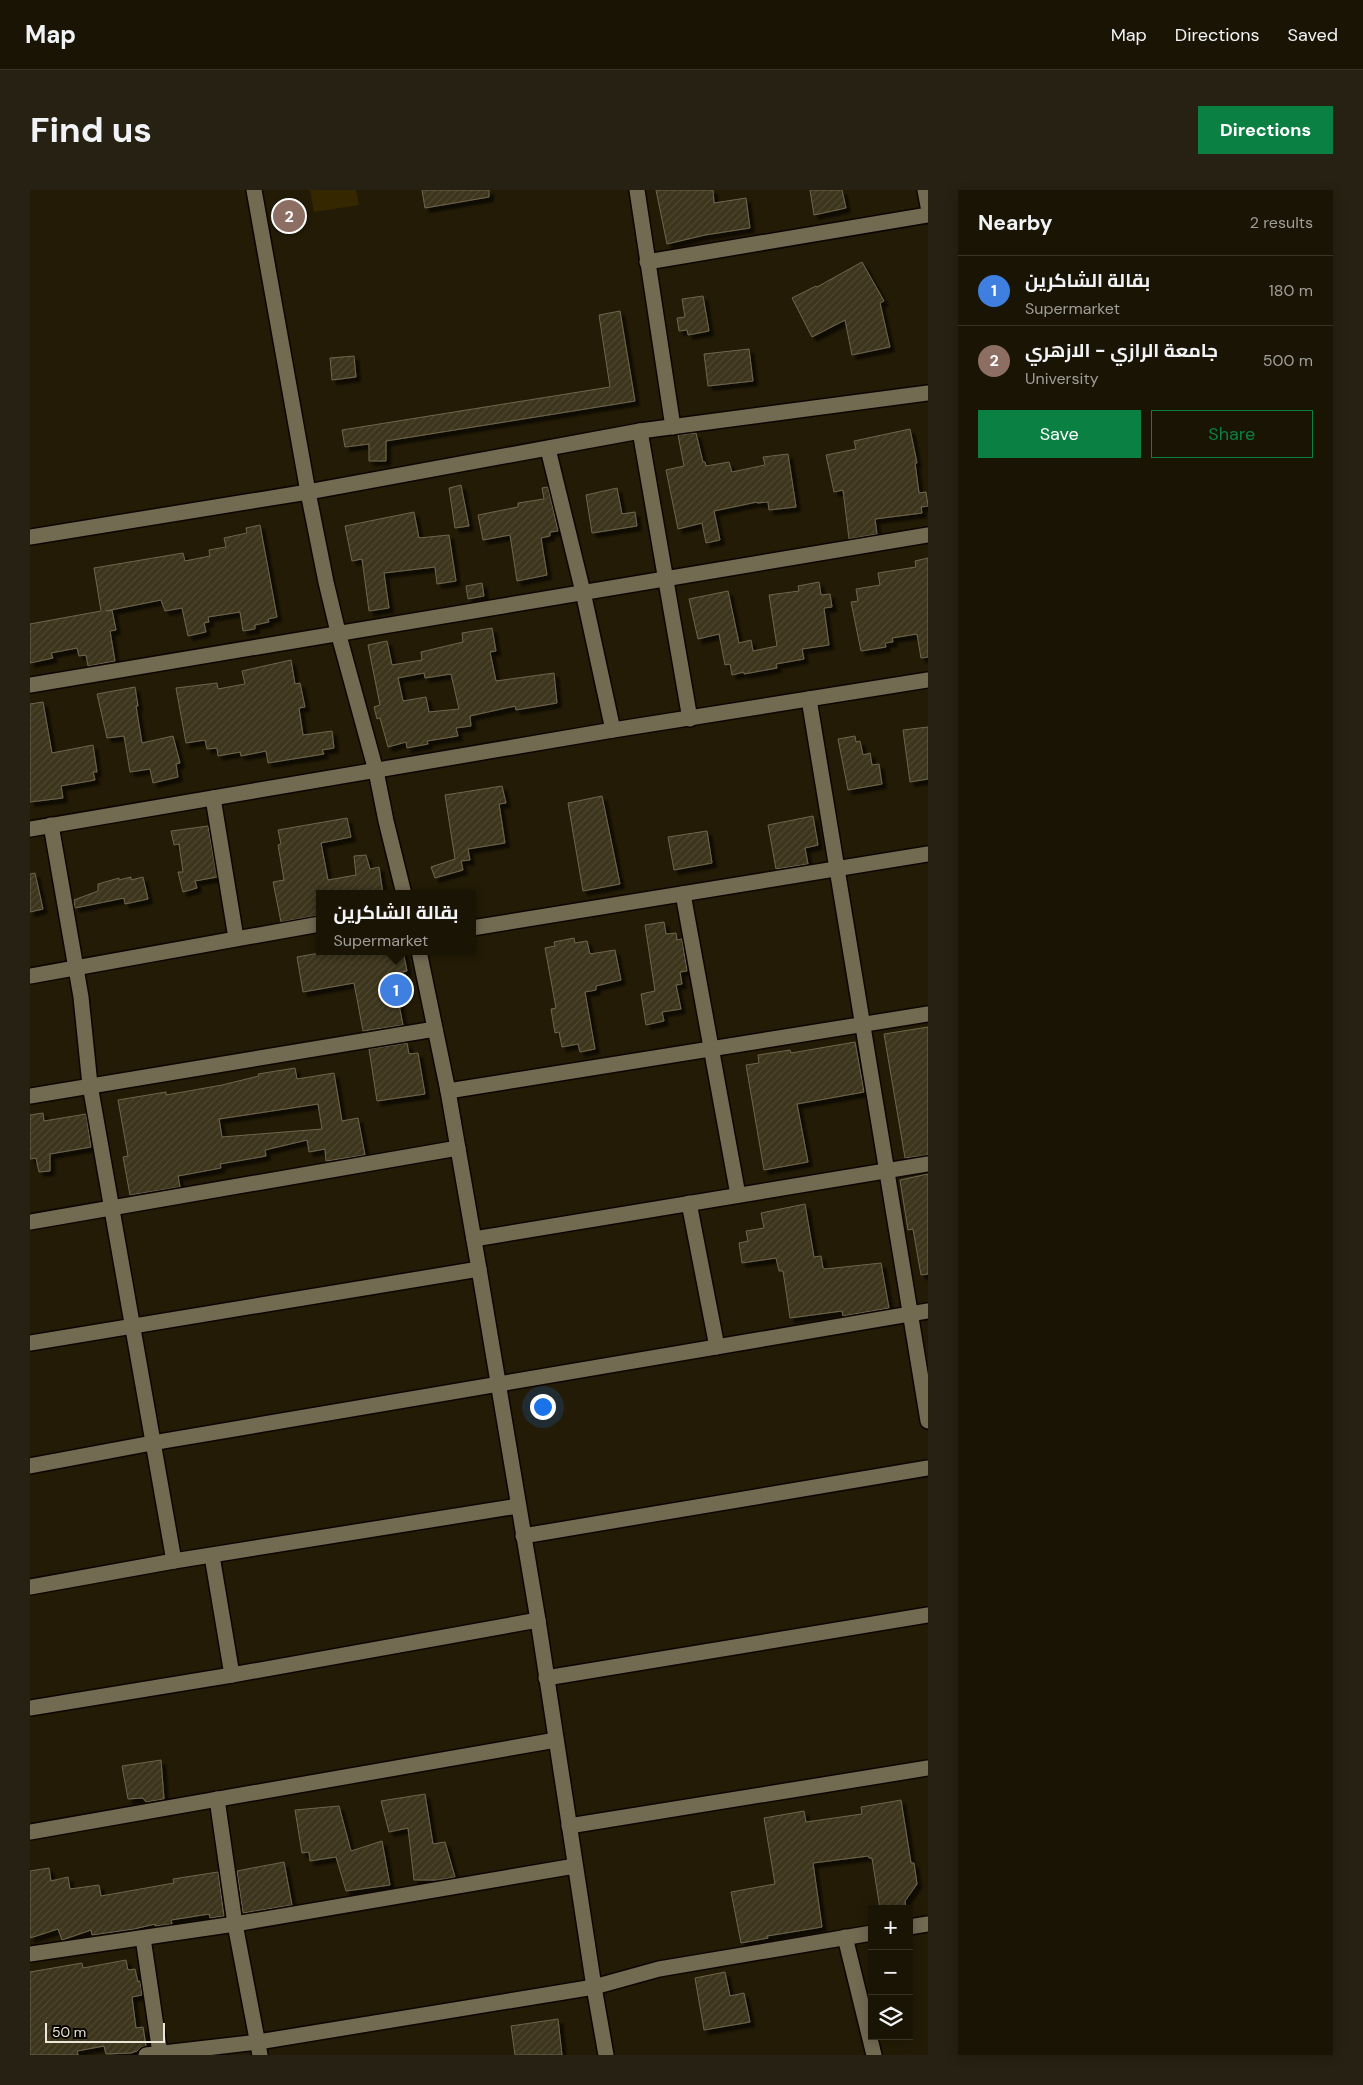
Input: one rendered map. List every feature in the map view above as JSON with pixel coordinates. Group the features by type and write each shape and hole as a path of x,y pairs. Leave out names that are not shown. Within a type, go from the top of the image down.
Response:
{"street":[{"path":"254,190 308,492 338,632 376,771 403,890"},
{"path":"637,190 673,427"},
{"path":"925,190 928,206"},
{"path":"647,262 928,215"},
{"path":"30,537 308,492 640,431 928,393"},
{"path":"640,431 664,579 690,719"},
{"path":"548,449 583,592 613,730"},
{"path":"30,685 338,632 928,535"},
{"path":"30,829 613,730 928,680"},
{"path":"810,699 928,1421"},
{"path":"213,798 236,938"},
{"path":"51,825 77,968 90,1085 174,1561"},
{"path":"476,927 928,854"},
{"path":"683,894 738,1195"},
{"path":"30,976 316,925"},
{"path":"420,955 448,1091 474,1238 538,1620 606,2055"},
{"path":"448,1091 928,1014"},
{"path":"30,1096 435,1029"},
{"path":"30,1222 458,1148"},
{"path":"474,1238 928,1164"},
{"path":"689,1203 717,1347"},
{"path":"30,1344 479,1269"},
{"path":"30,1466 152,1443 928,1312"},
{"path":"523,1536 928,1468"},
{"path":"30,1587 174,1561 518,1506"},
{"path":"212,1556 232,1675"},
{"path":"546,1678 928,1614"},
{"path":"30,1708 232,1675 538,1620"},
{"path":"30,1832 556,1740"},
{"path":"569,1826 928,1768"},
{"path":"217,1799 235,1924 259,2048"},
{"path":"30,1954 235,1924 575,1866"},
{"path":"913,1926 928,1924"},
{"path":"142,1938 153,2054 259,2048 594,1987 659,1969 868,1934"},
{"path":"845,1937 874,2055"}],"shaded area":[{"path":"310,190 356,190 359,205 314,212"}],"building":[{"path":"422,190 489,190 489,197 425,208"},
{"path":"656,190 713,190 714,203 746,198 750,228 705,235 667,244"},
{"path":"810,190 842,190 846,208 814,215"},
{"path":"862,262 884,301 880,303 890,347 852,355 845,320 812,337 792,298 817,287"},
{"path":"703,296 709,331 688,335 687,330 679,331 677,318 685,317 682,299"},
{"path":"620,311 635,401 386,441 386,461 369,461 369,444 345,447 342,430 610,387 599,315"},
{"path":"749,349 753,381 708,386 704,354"},
{"path":"354,356 356,377 332,380 330,358"},
{"path":"910,429 917,463 915,463 919,493 926,492 928,506 921,507 922,513 875,519 877,534 849,539 843,490 834,492 826,455 856,449 854,441"},
{"path":"696,433 703,462 705,462 706,466 729,462 732,472 765,465 763,457 788,454 796,507 769,510 768,502 757,502 714,511 720,540 706,543 702,523 678,529 666,470 684,466 678,435"},
{"path":"461,485 469,526 455,528 449,488"},
{"path":"548,487 558,531 550,532 550,536 541,538 547,575 517,581 510,535 483,540 478,515 518,507 518,503 544,499 542,488"},
{"path":"617,488 622,514 635,512 637,526 592,533 586,495"},
{"path":"414,512 419,538 449,535 456,581 437,584 435,567 384,573 389,608 369,611 362,559 352,561 345,526"},
{"path":"260,525 277,617 268,619 269,622 255,625 255,629 243,631 240,612 208,617 209,622 204,623 206,632 188,636 182,608 165,611 161,600 106,611 112,610 116,630 110,631 115,661 88,666 86,655 79,656 77,648 51,653 53,658 30,663 30,624 101,611 94,568 183,553 185,561 210,556 209,550 226,547 224,538 247,533 246,528"},
{"path":"928,558 928,657 921,658 917,634 892,638 893,642 885,643 886,647 861,651 851,602 858,601 856,589 880,585 878,573 916,567 915,561"},
{"path":"819,582 821,595 830,594 832,607 824,608 829,645 802,649 804,659 776,664 777,668 732,675 730,664 725,665 719,634 698,639 689,599 728,591 739,643 751,640 753,651 777,646 769,595 799,591 798,586"},
{"path":"482,583 484,596 468,599 466,586"},
{"path":"492,628 496,651 490,652 496,681 554,673 557,703 516,710 515,706 470,716 471,726 456,728 458,736 427,741 428,744 407,748 406,742 388,747 380,718 377,719 374,707 380,705 368,645 387,641 392,665 422,660 421,652 463,642 462,633","holes":["424,673 425,678 451,674 459,709 429,712 426,697 403,701 398,678"]},
{"path":"291,660 295,684 300,683 305,707 299,708 303,735 332,731 334,748 322,750 324,754 268,763 266,751 241,756 240,752 218,756 217,748 207,749 205,740 186,743 176,688 217,683 218,689 245,684 242,671"},
{"path":"135,687 142,743 173,736 180,763 176,764 178,777 153,783 150,769 130,772 124,736 107,738 97,694"},
{"path":"43,702 52,753 93,745 97,772 93,772 95,780 61,786 63,798 30,802 30,704"},
{"path":"928,727 928,779 910,782 903,730"},
{"path":"855,736 856,742 860,741 863,755 870,753 872,765 879,764 882,784 848,790 838,739"},
{"path":"502,786 506,803 499,804 505,843 468,849 470,860 461,861 463,870 435,878 431,867 455,859 445,795"},
{"path":"602,796 620,884 583,891 568,803"},
{"path":"813,816 818,845 805,848 808,864 776,869 768,825"},
{"path":"347,818 351,837 321,843 328,880 356,875 354,856 366,855 370,869 379,867 382,890 316,890 316,916 281,922 273,882 284,880 278,845 281,844 278,830"},
{"path":"208,826 217,877 195,881 197,888 183,892 178,872 183,872 179,844 174,845 171,831"},
{"path":"707,831 712,863 674,870 668,837"},
{"path":"35,873 43,909 30,912 30,874"},
{"path":"131,877 131,880 143,877 148,899 125,904 124,898 75,908 74,900 98,891 98,884 119,878 119,880"},
{"path":"664,922 666,934 676,933 677,940 682,939 687,971 680,972 682,984 676,985 681,1009 662,1012 664,1021 646,1025 641,994 655,991 645,925"},
{"path":"574,938 575,943 587,941 590,954 615,950 621,980 596,986 596,990 585,992 595,1049 580,1052 578,1044 562,1047 559,1032 555,1033 551,1009 556,1008 545,948 555,946 554,942"},
{"path":"316,954 404,955 407,971 393,974 403,1025 363,1031 354,983 303,992 297,957"},
{"path":"928,1027 928,1155 905,1158 884,1034"},
{"path":"855,1042 864,1092 797,1104 808,1162 764,1170 746,1065 759,1063 758,1055 790,1050 791,1053"},
{"path":"407,1043 409,1054 418,1053 425,1094 377,1101 369,1049"},
{"path":"295,1068 297,1079 334,1073 342,1121 358,1118 365,1155 326,1161 325,1149 309,1152 307,1140 265,1150 266,1156 220,1164 221,1168 178,1176 180,1187 130,1195 123,1157 128,1156 118,1100 166,1092 166,1095 222,1085 259,1076 258,1074","holes":["318,1104 322,1129 222,1137 219,1119"]},
{"path":"43,1113 44,1121 86,1114 91,1147 50,1154 50,1171 39,1172 36,1158 30,1159 30,1115"},
{"path":"928,1174 928,1274 921,1275 913,1229 908,1230 900,1180"},
{"path":"805,1204 814,1257 821,1256 823,1268 825,1269 881,1263 889,1308 843,1316 842,1311 790,1318 783,1271 779,1271 776,1258 742,1263 739,1243 748,1241 746,1231 764,1228 761,1213"},
{"path":"161,1760 164,1799 146,1802 143,1798 128,1799 122,1766"},
{"path":"425,1794 433,1844 445,1842 455,1877 439,1880 414,1880 408,1828 389,1832 381,1801"},
{"path":"901,1800 911,1863 914,1863 917,1884 905,1901 906,1905 879,1905 872,1858 868,1856 813,1863 822,1927 767,1936 768,1938 741,1943 731,1892 775,1884 764,1818 804,1811 806,1822 862,1814 861,1807"},
{"path":"339,1806 351,1851 382,1841 390,1885 346,1891 336,1857 310,1861 309,1852 302,1853 295,1810"},
{"path":"284,1862 292,1905 243,1913 237,1871"},
{"path":"49,1868 51,1881 68,1877 70,1889 99,1885 101,1896 174,1883 173,1879 218,1872 224,1916 210,1918 209,1914 171,1920 172,1924 155,1926 155,1924 92,1935 91,1930 62,1940 58,1929 30,1938 30,1871"},
{"path":"126,1960 128,1970 135,1969 138,1982 140,1981 142,1995 132,1997 136,2028 143,2027 146,2046 131,2053 106,2054 104,2046 77,2051 78,2055 30,2055 30,1972 82,1963 83,1968"},
{"path":"725,1972 730,1996 744,1993 750,2022 704,2030 695,1978"},
{"path":"558,2019 562,2055 515,2055 511,2026"}],"place":[{"name":"جامعة الرازي - الازهري","path":"289,216"},
{"name":"بقالة الشاكرين","path":"396,990"}]}
